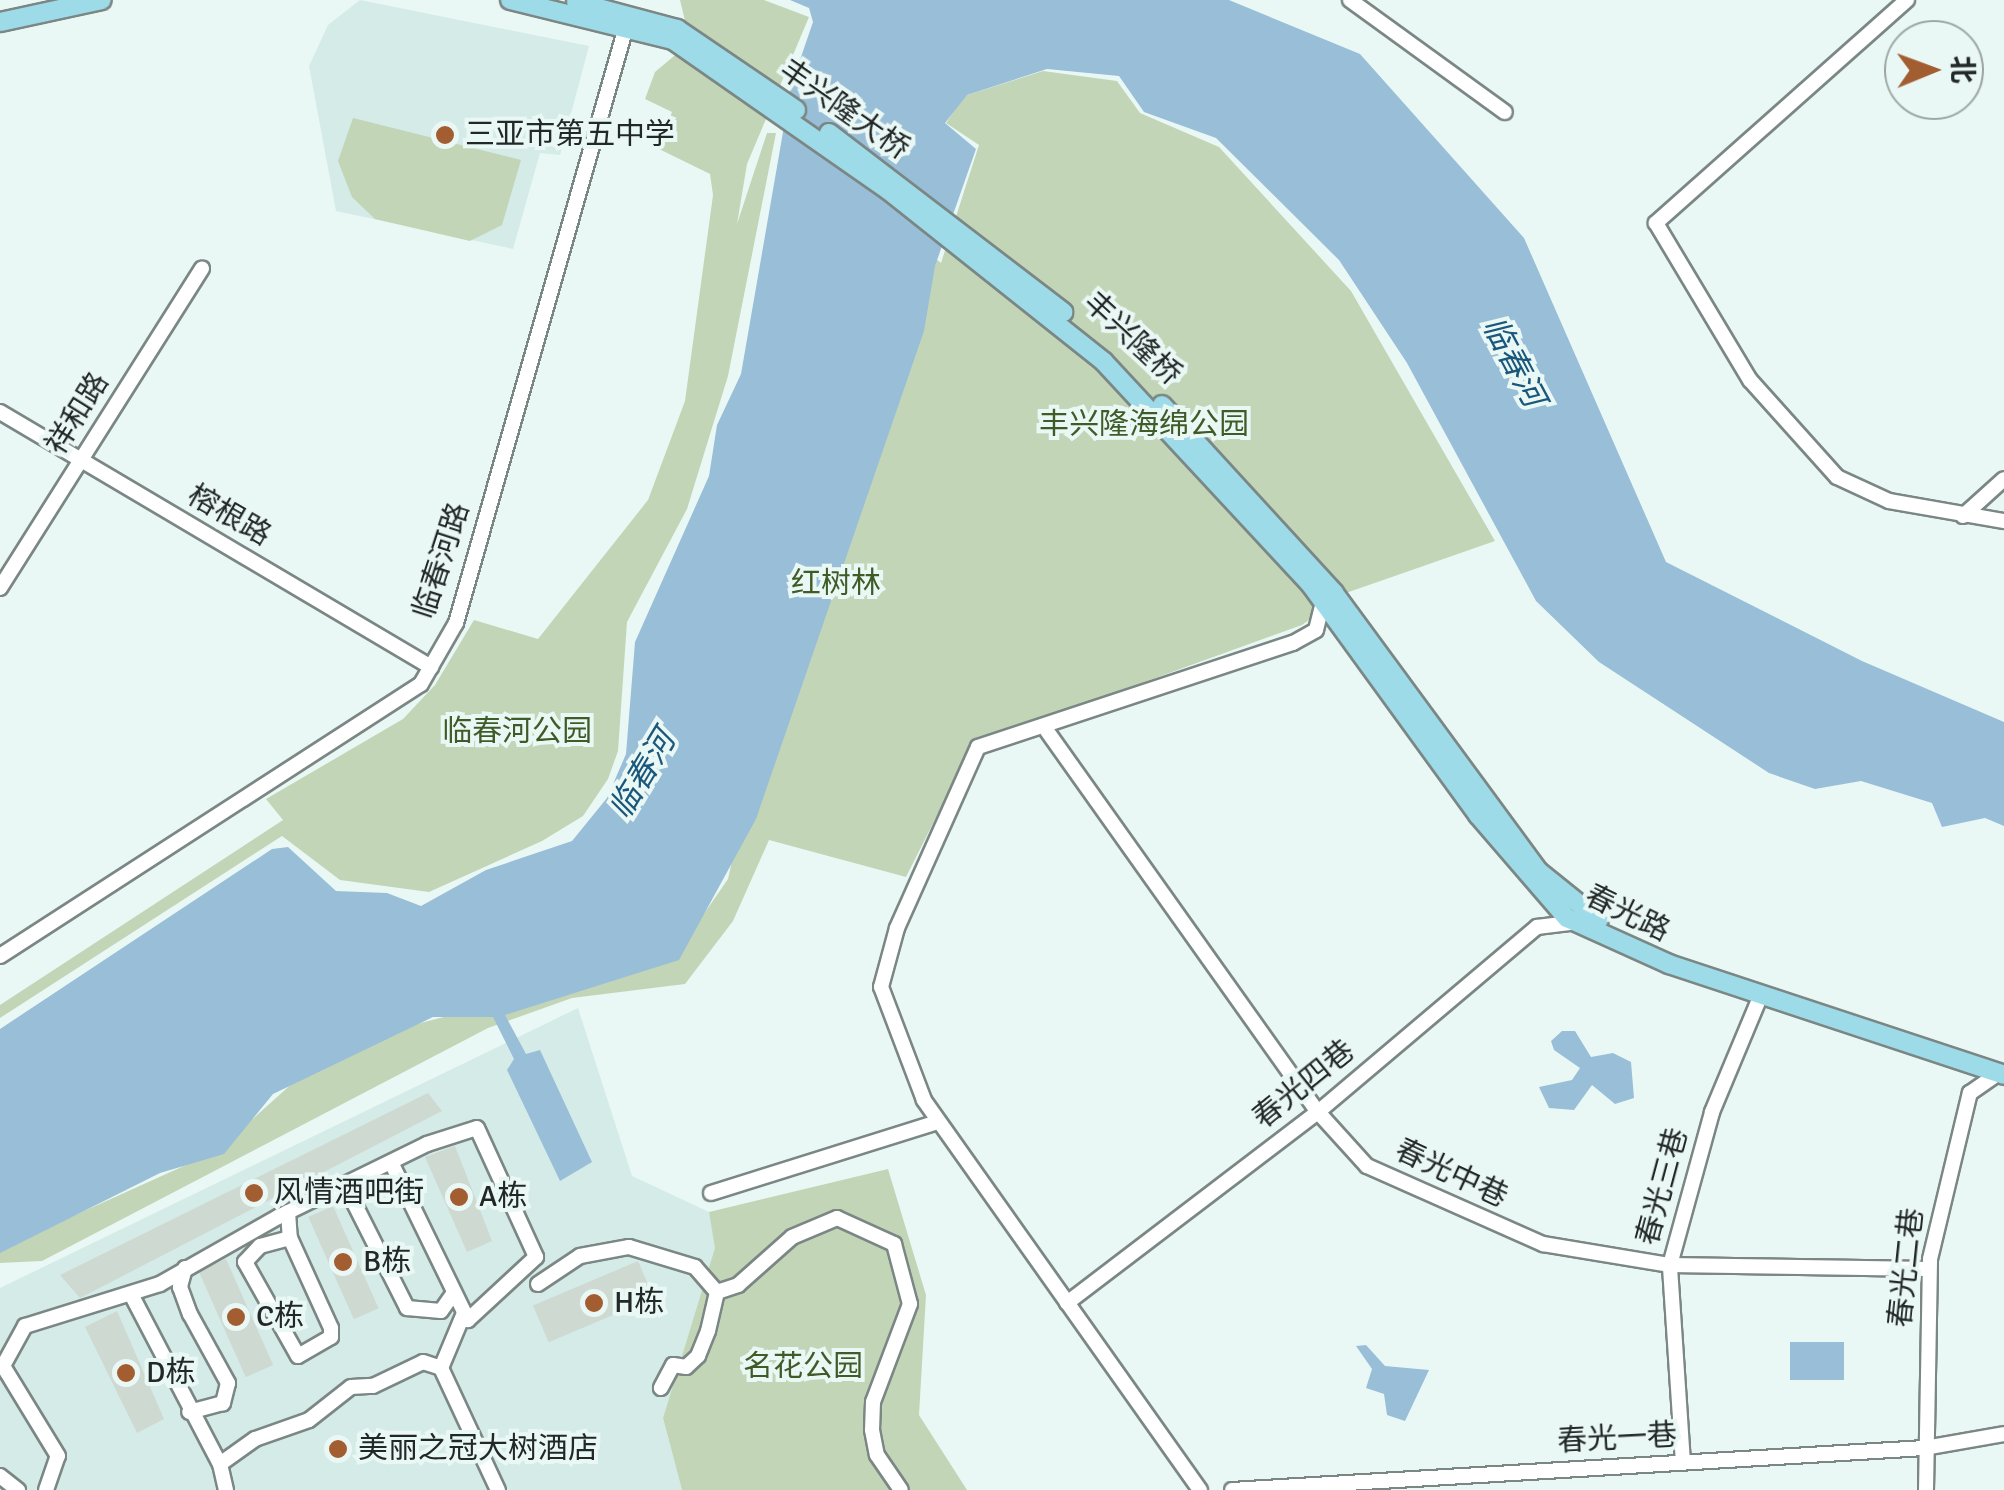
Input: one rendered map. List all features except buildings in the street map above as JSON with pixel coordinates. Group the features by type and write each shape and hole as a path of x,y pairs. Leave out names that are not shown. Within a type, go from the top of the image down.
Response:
{"main road":[{"path":"0,13 56,0"},
{"path":"0,22 102,0"},
{"path":"510,0 635,11"},
{"path":"565,0 635,11"},
{"name":"丰兴隆大桥","path":"635,11 675,35 973,246"},
{"name":"丰兴隆桥","path":"973,246 1163,414 1316,581"},
{"name":"春光路","path":"1316,581 1323,601 1527,878 1576,922 1760,994 2002,1071"},
{"name":"春光路","path":"1316,581 1489,808 1578,910 1680,957 2002,1071"}],"street":[{"path":"1350,0 1505,112"},
{"path":"1907,0 1656,223 1750,380 1836,477 1889,501 2004,521"},
{"name":"临春河路","path":"0,956 420,684 456,623 635,11"},
{"name":"祥和路","path":"0,588 202,269"},
{"name":"榕根路","path":"0,412 430,667"},
{"path":"1962,516 2004,479"},
{"path":"1200,1490 938,1122 896,1041 880,987 897,928 978,748 1047,731 1294,644 1316,630 1323,601"},
{"name":"春光中巷","path":"1047,731 1318,1112 1367,1166 1465,1214 1543,1244 1670,1264 1929,1268"},
{"name":"春光四巷","path":"1067,1304 1318,1112 1537,927 1576,922"},
{"name":"春光三巷","path":"1683,1462 1670,1264 1712,1112 1760,994"},
{"name":"春光二巷","path":"1926,1490 1929,1268 1970,1092 2002,1071"},
{"path":"711,1193 938,1122"},
{"path":"46,1490 58,1456 3,1366 25,1326 132,1296 288,1212 392,1164 476,1128 535,1244 536,1258 468,1320 452,1295 392,1164"},
{"path":"345,1185 406,1308 441,1311 452,1295"},
{"path":"288,1212 290,1238 331,1328 330,1336 298,1356 245,1262 260,1246 290,1238"},
{"path":"717,1292 738,1285 792,1237 837,1218 894,1244 910,1304 873,1402 872,1430 877,1455 901,1490"},
{"path":"538,1284 580,1256 629,1248 695,1267 717,1292"},
{"path":"185,1268 180,1286 228,1383 223,1403 189,1412"},
{"path":"662,1388 672,1366 686,1367 698,1356 717,1292"},
{"path":"132,1296 162,1342 189,1412 220,1464 226,1490"},
{"path":"441,1368 464,1314"},
{"path":"220,1464 255,1439 309,1420 351,1387 373,1386 423,1362 441,1368 498,1490"},
{"name":"春光一巷","path":"1232,1490 1925,1448 2004,1434"},
{"path":"0,1476 18,1490"}],"shaded area":[{"name":"三亚市第五中学","path":"360,0 589,46 560,155 540,153 513,249 336,211 309,66 328,25"},
{"path":"578,1008 632,1176 709,1212 716,1248 663,1418 682,1490 0,1490 0,1288"}],"green space":[{"name":"临春河公园","path":"680,0 764,0 809,17 747,164 737,224 767,133 776,133 728,376 687,509 627,622 618,751 608,779 583,816 542,841 429,892 340,880 282,836 0,1018 0,1005 283,820 266,799 403,719 435,685 474,620 538,639 648,500 685,401 713,195 710,174 659,149 672,112 645,99 655,72 699,35 687,29"},
{"name":"丰兴隆海绵公园","path":"1043,71 1117,81 1140,113 1219,147 1351,291 1495,541 1346,593 1302,625 973,744 906,877 769,840 733,921 685,984 572,998 488,1028 42,1261 0,1263 0,1249 217,1151 296,1080 390,1031 674,957 728,879 876,212 941,263 979,145 946,123 964,96"},
{"path":"353,118 521,160 502,225 470,241 375,219 352,197 338,161"},
{"name":"名花公园","path":"888,1169 926,1295 919,1415 967,1490 682,1490 663,1418 715,1248 709,1212"}],"water":[{"name":"临春河","path":"790,0 1229,0 1360,54 1524,238 1666,562 1862,661 2004,722 2004,826 1985,818 1942,827 1932,803 1861,781 1815,789 1769,773 1599,662 1536,601 1407,363 1339,260 1216,138 1144,112 1119,76 1047,69 967,95 945,123 976,149 935,266 924,331 756,819 679,960 505,1015 526,1054 540,1050 592,1162 560,1181 507,1070 514,1059 493,1017 433,1017 273,1094 224,1154 160,1173 0,1253 0,1029 272,849 288,847 336,891 387,893 421,906 486,870 572,841 607,798 626,754 635,642 709,476 717,425 741,374 791,86 813,22 809,8"},
{"path":"1562,1031 1575,1031 1591,1057 1613,1053 1631,1062 1634,1098 1615,1104 1592,1085 1574,1110 1549,1108 1539,1087 1572,1080 1580,1068 1554,1050 1551,1041"},
{"path":"1790,1342 1844,1342 1844,1380 1790,1380"},
{"path":"1366,1345 1385,1366 1429,1370 1405,1421 1387,1415 1384,1394 1366,1388 1372,1369 1356,1346"}],"place":[{"name":"三亚市第五中学","path":"445,135"},
{"name":"风情酒吧街","path":"254,1193"},
{"name":"A栋","path":"459,1197"},
{"name":"B栋","path":"343,1262"},
{"name":"H栋","path":"594,1303"},
{"name":"C栋","path":"236,1317"},
{"name":"D栋","path":"126,1373"},
{"name":"美丽之冠大树酒店","path":"338,1449"}],"park label":[{"name":"红树林","path":"836,584"}]}
